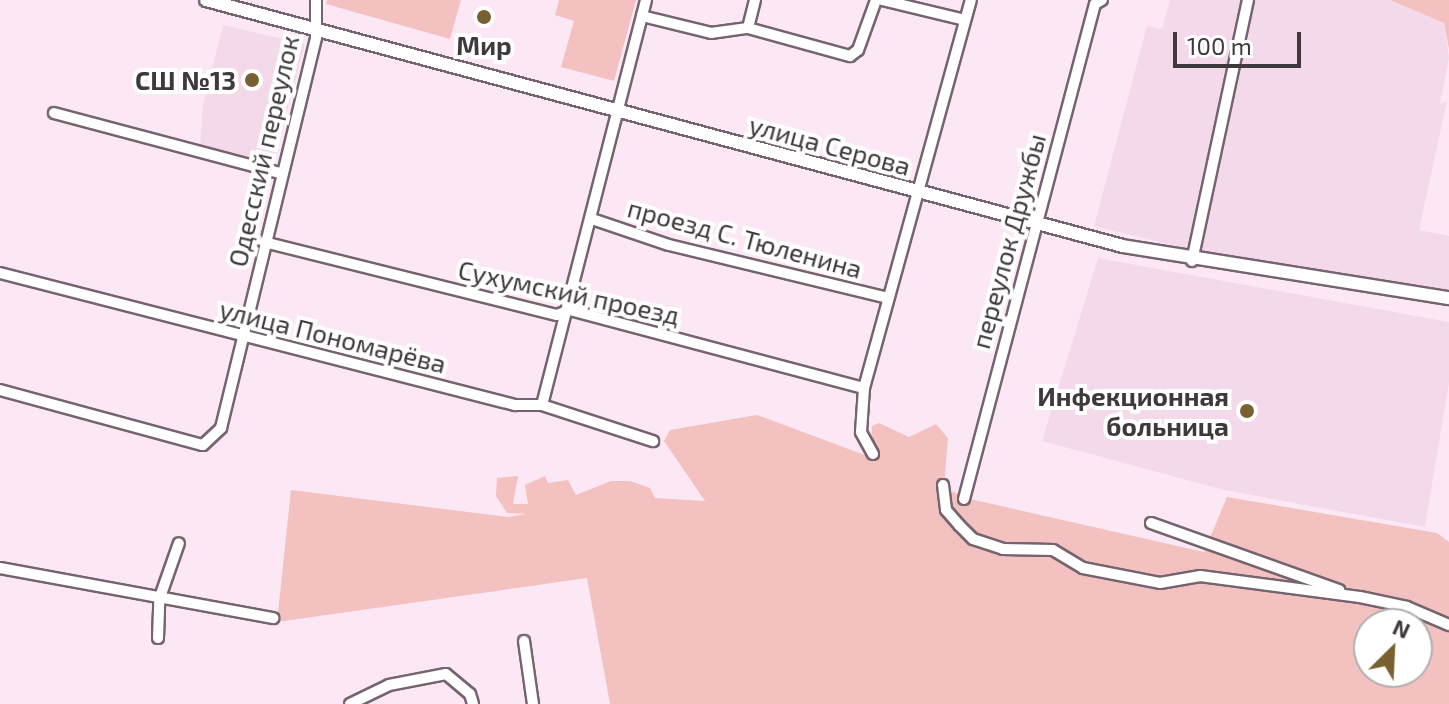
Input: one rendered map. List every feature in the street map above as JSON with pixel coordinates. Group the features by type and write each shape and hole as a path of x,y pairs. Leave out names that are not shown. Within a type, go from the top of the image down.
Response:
{"main road":[{"name":"улица Серова","path":"206,0 1036,223 1192,261 1449,298"}],"street":[{"name":"Одесский переулок","path":"0,390 203,445 221,428 315,27 316,0"},
{"path":"542,405 570,310 646,0"},
{"path":"748,28 755,0"},
{"path":"642,16 711,33 748,28 850,56 879,0 965,20"},
{"path":"873,454 861,432 864,388 971,0"},
{"name":"переулок Дружбы","path":"964,499 1095,4 1102,0"},
{"path":"1192,261 1248,0"},
{"path":"54,113 280,173"},
{"name":"проезд С. Тюленина","path":"592,219 669,245 888,298"},
{"name":"Сухумский проезд","path":"264,242 557,315 570,310 864,388"},
{"name":"улица Пономарёва","path":"0,273 515,405 542,405 653,441"},
{"path":"943,485 946,510 959,525 973,539 1003,549 1053,550 1083,568 1160,583 1200,576 1360,597 1407,607 1449,625"},
{"path":"1151,523 1360,597"},
{"path":"158,638 159,600 179,543"},
{"path":"0,568 159,600 273,618"},
{"path":"524,641 533,704"},
{"path":"350,704 389,685 446,674 470,694 473,704"}],"shaded area":[{"path":"327,0 461,0 450,39 326,4"},
{"path":"559,0 636,0 614,81 561,67 574,21 555,15"},
{"path":"1170,0 1390,0 1444,23 1449,58 1440,104 1447,101 1419,230 1449,236 1449,293 1188,249 1094,226 1147,26 1162,29"},
{"path":"1390,0 1449,0 1449,49 1444,23"},
{"name":"СШ №13","path":"223,25 305,44 272,167 200,147 203,105"},
{"name":"Инфекционная больница","path":"1098,258 1449,322 1449,382 1425,527 1224,490 1042,441"},
{"path":"757,415 870,457 880,455 871,446 872,426 879,423 909,437 936,424 948,438 944,488 970,499 1204,552 1227,497 1437,533 1449,542 1449,704 610,704 587,578 277,622 291,490 508,517 526,514 507,513 496,496 497,478 518,476 513,504 528,504 525,485 545,476 548,483 568,480 576,495 611,481 630,481 650,488 655,498 705,501 664,441 670,430"}],"place":[{"name":"Мир","path":"484,17"},
{"name":"СШ №13","path":"252,80"},
{"name":"Инфекционная больница","path":"1247,411"}]}
